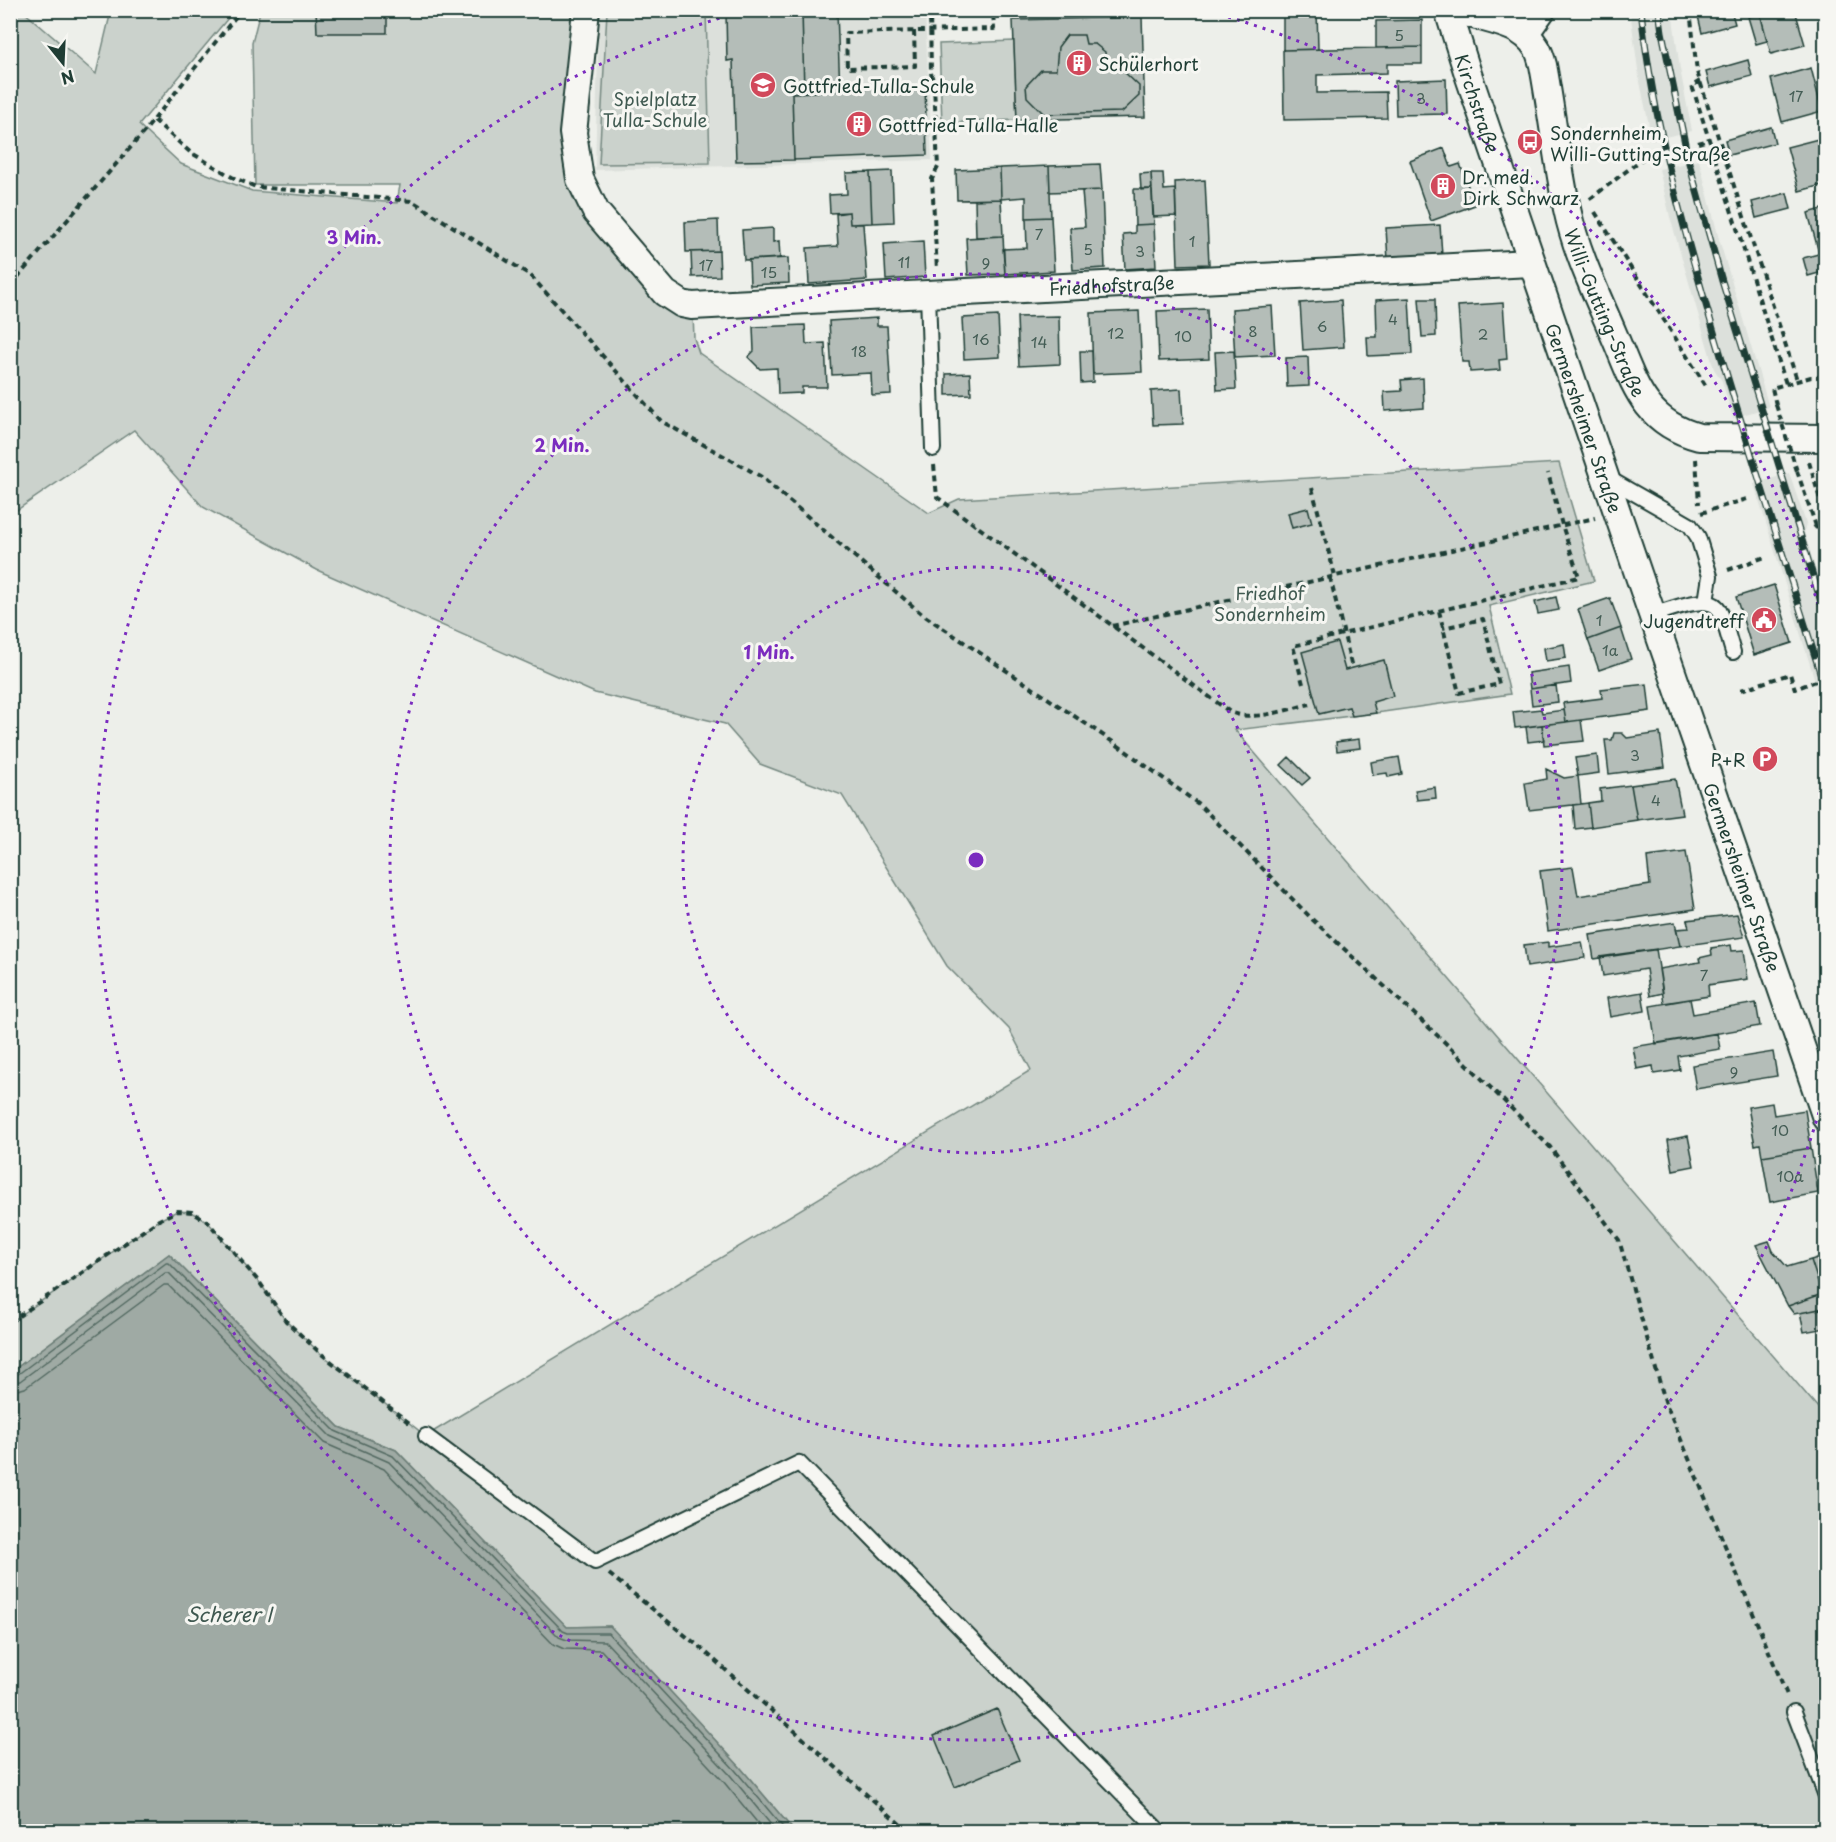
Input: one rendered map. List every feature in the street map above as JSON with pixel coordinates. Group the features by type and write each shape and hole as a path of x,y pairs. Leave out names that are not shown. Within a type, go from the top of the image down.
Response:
{"street":[{"name":"Friedhofstraße","path":"586,10 573,133 580,178 597,212 665,293 682,304 692,306 1531,263"},
{"name":"Kirchstraße","path":"1448,10 1531,263"},
{"path":"1459,10 1512,27 1525,34 1542,10"},
{"name":"Willi-Gutting-Straße","path":"1525,34 1536,47 1544,65 1567,210 1576,239 1596,294 1636,389 1648,406 1660,419 1686,434 1699,437 1826,438"},
{"name":"Germersheimer Straße","path":"1531,263 1826,1118"}],"lane":[{"path":"933,292 933,449"},
{"path":"1604,475 1690,525 1698,537 1710,576 1706,602"},
{"path":"1653,615 1696,602 1715,605 1720,612 1733,652"},
{"path":"426,1436 594,1562 799,1463 1160,1832"},
{"path":"1794,1712 1826,1797"}],"path":[{"path":"10,286 154,120 241,10"},
{"path":"930,10 931,73 934,85 938,167 932,179 933,292"},
{"path":"914,32 915,66 847,68 846,33 994,29 993,10"},
{"path":"1690,10 1697,72 1797,380"},
{"path":"1700,81 1692,86 1786,384"},
{"path":"154,120 190,152 232,177 256,187 412,201 530,274 661,420 760,476 922,614 1116,744 1200,805 1313,920 1452,1049 1550,1147 1619,1240 1665,1401 1794,1712"},
{"path":"1698,142 1709,140"},
{"path":"1588,201 1650,153"},
{"path":"1593,209 1706,386"},
{"path":"1826,377 1811,377 1772,388 1815,527 1826,542"},
{"path":"933,449 937,497 1203,693 1236,714 1264,715 1310,704"},
{"path":"1696,455 1699,504"},
{"path":"1807,456 1826,527"},
{"path":"1303,684 1293,646 1579,577 1548,473"},
{"path":"1312,488 1352,668"},
{"path":"1694,515 1747,500"},
{"path":"1112,626 1617,513"},
{"path":"1815,527 1824,521"},
{"path":"1710,576 1765,557"},
{"path":"1439,611 1443,628 1459,693 1500,684 1483,619 1443,628"},
{"path":"1740,690 1790,674 1795,689 1816,681"},
{"path":"10,1322 159,1220 177,1211 192,1212 208,1222 261,1283 286,1321 319,1352 426,1436"},
{"path":"594,1562 702,1649 909,1832"}],"shaded area":[{"name":"Gottfried-Tulla-Schule","path":"599,11 925,11 932,160 595,170"},
{"path":"1630,11 1672,11 1692,131 1652,140 1639,77"},
{"path":"1699,160 1719,239 1769,407 1733,418 1722,381 1714,369 1670,217 1659,169"},
{"path":"1789,473 1806,523 1804,532 1825,600 1825,713 1754,484"}],"green space":[{"name":"Friedhof Sondernheim","path":"11,11 23,11 96,74 111,11 234,11 139,125 181,164 252,191 397,203 400,185 255,185 252,43 260,11 591,11 585,181 693,315 694,338 699,353 929,513 959,499 1559,463 1594,581 1489,606 1510,694 1235,730 1825,1416 1825,1831 794,1831 740,1767 610,1626 567,1627 396,1450 339,1427 169,1254 11,1372 11,1322 159,1220 177,1211 192,1212 208,1222 260,1283 286,1321 319,1352 426,1436 1031,1070 1009,1029 947,966 842,795 760,764 725,724 595,693 317,570 203,507 134,430 11,514"},
{"name":"Spielplatz Tulla-Schule","path":"607,11 706,11 710,163 599,164"},
{"path":"1014,41 1017,120 942,123 939,44"}],"water":[{"name":"Scherer I","path":"169,1254 339,1427 396,1450 567,1627 610,1626 740,1767 794,1831 11,1831 11,1372"}],"building":[{"path":"316,10 387,10 387,33 317,33"},
{"path":"802,10 824,10 824,13 837,12 840,91 804,92"},
{"path":"1283,10 1317,10 1318,49 1283,50"},
{"path":"1718,10 1731,10 1735,24 1702,33 1698,16"},
{"path":"1759,10 1795,10 1805,45 1771,54"},
{"path":"802,11 804,92 792,93 794,160 736,161 733,60 727,61 726,13"},
{"path":"1760,13 1767,41 1756,44 1748,17"},
{"name":"Schülerhort","path":"1142,17 1145,117 1017,120 1013,20"},
{"path":"1422,20 1422,47 1376,48 1376,21"},
{"path":"1067,35 1084,35 1086,44 1095,44 1105,52 1105,69 1121,69 1139,86 1139,96 1122,112 1044,114 1027,97 1026,86 1041,70 1056,70 1058,47"},
{"path":"1422,47 1422,64 1387,64 1387,73 1317,75 1317,93 1386,92 1387,118 1284,120 1283,50"},
{"path":"1748,60 1752,76 1710,87 1706,72"},
{"path":"1811,68 1822,111 1782,122 1771,79"},
{"path":"1446,79 1447,114 1396,115 1395,81"},
{"name":"Gottfried-Tulla-Halle","path":"899,83 911,87 925,85 927,155 794,160 792,93 840,91 852,86 865,89 876,84 888,88"},
{"path":"1771,127 1775,143 1729,155 1725,140"},
{"path":"1826,137 1826,184 1799,191 1787,147"},
{"name":"Dr. med. Dirk Schwarz","path":"1444,148 1451,167 1460,164 1475,205 1431,221 1410,161"},
{"path":"1100,164 1102,190 1050,192 1049,166"},
{"path":"1049,166 1051,217 1026,218 1026,197 1001,199 1000,168"},
{"path":"1000,168 1001,199 957,200 956,170"},
{"path":"892,171 894,222 872,223 870,172"},
{"path":"870,172 872,223 850,224 849,212 830,213 829,195 847,194 846,173"},
{"path":"1151,173 1152,189 1141,190 1140,174"},
{"path":"1151,173 1163,173 1164,190 1175,189 1176,216 1153,217"},
{"path":"1205,180 1209,264 1178,265 1175,182"},
{"path":"1134,189 1152,189 1154,224 1135,225"},
{"path":"1102,190 1105,268 1073,270 1070,228 1085,227 1082,191"},
{"path":"1787,193 1791,209 1756,218 1752,202"},
{"path":"1001,199 1003,236 976,237 975,200"},
{"path":"1826,208 1826,252 1819,253 1808,213"},
{"path":"849,212 850,224 863,224 867,280 809,284 807,248 838,246 836,214"},
{"path":"1051,217 1054,271 1005,274 1003,249 1027,248 1026,218"},
{"path":"718,220 719,251 686,252 685,222"},
{"path":"1154,224 1156,267 1125,269 1123,234 1135,233 1135,225"},
{"path":"1440,225 1442,256 1388,260 1386,228"},
{"path":"773,228 773,242 779,241 780,258 744,260 742,230"},
{"path":"1003,236 1005,274 968,275 966,238"},
{"path":"923,241 925,277 886,280 884,244"},
{"path":"719,251 720,276 692,277 691,252"},
{"path":"1826,252 1826,271 1808,276 1803,258"},
{"path":"788,258 789,283 750,285 749,260"},
{"path":"1409,298 1412,354 1368,356 1367,337 1377,337 1376,300"},
{"path":"1419,299 1435,299 1436,336 1422,337"},
{"path":"1341,300 1344,347 1303,350 1300,303"},
{"path":"1503,303 1507,359 1499,360 1500,370 1470,372 1469,362 1462,362 1458,306"},
{"path":"1272,306 1275,355 1235,357 1232,309"},
{"path":"1207,309 1209,359 1159,361 1157,311"},
{"path":"1139,311 1142,372 1093,374 1091,313"},
{"path":"998,316 1000,357 964,359 962,318"},
{"path":"1059,316 1060,364 1019,366 1017,317"},
{"path":"877,318 877,326 887,326 891,394 872,395 871,373 832,375 829,321"},
{"path":"805,325 806,344 825,343 827,387 802,387 802,393 778,394 777,368 760,369 748,357 754,351 753,327"},
{"path":"1080,351 1092,351 1093,382 1081,383"},
{"path":"1234,351 1236,389 1217,390 1215,352"},
{"path":"1308,357 1309,386 1287,387 1286,358"},
{"path":"970,373 971,394 946,395 946,374"},
{"path":"1423,378 1424,408 1385,411 1384,392 1402,391 1401,380"},
{"path":"1181,389 1183,424 1153,425 1151,391"},
{"path":"1308,508 1312,523 1292,528 1288,513"},
{"name":"Jugendtreff","path":"1774,585 1792,643 1754,655 1736,597"},
{"path":"1556,597 1559,610 1538,614 1535,602"},
{"path":"1610,598 1621,628 1588,640 1578,609"},
{"path":"1621,628 1631,659 1599,670 1588,640"},
{"path":"1337,642 1345,670 1384,660 1393,696 1373,702 1376,713 1352,716 1349,707 1319,714 1302,652"},
{"path":"1564,644 1566,658 1546,661 1544,648"},
{"path":"1569,667 1571,683 1530,689 1528,673"},
{"path":"1647,684 1650,711 1566,722 1563,703 1602,698 1601,689"},
{"path":"1556,685 1558,702 1532,705 1530,689"},
{"path":"1541,709 1542,713 1564,710 1566,722 1515,728 1513,712"},
{"path":"1581,720 1584,741 1544,745 1542,725"},
{"path":"1542,725 1544,740 1528,742 1526,727"},
{"path":"1614,733 1622,733 1627,738 1660,733 1665,767 1609,774 1605,740 1612,740"},
{"path":"1359,739 1360,748 1337,751 1336,742"},
{"path":"1597,755 1599,773 1578,776 1575,758"},
{"path":"1289,757 1310,778 1302,785 1281,765"},
{"path":"1399,757 1402,774 1388,777 1387,773 1373,775 1371,762"},
{"path":"1546,769 1564,778 1578,776 1581,804 1529,810 1525,783 1547,779"},
{"path":"1675,779 1682,814 1637,820 1631,785"},
{"path":"1631,785 1637,820 1591,827 1588,803 1601,801 1600,789"},
{"path":"1435,787 1436,798 1417,800 1415,790"},
{"path":"1588,803 1591,827 1575,829 1573,805"},
{"path":"1686,852 1695,909 1548,931 1540,871 1573,867 1578,896 1650,885 1647,857"},
{"path":"1737,914 1744,937 1680,946 1676,929 1689,928 1687,920"},
{"path":"1675,922 1680,946 1594,959 1590,935"},
{"path":"1548,942 1548,947 1582,942 1585,958 1527,967 1524,945"},
{"path":"1731,945 1732,951 1744,950 1748,979 1708,985 1709,996 1664,1003 1659,969 1700,962 1699,958 1712,955 1711,948"},
{"path":"1656,949 1663,993 1650,996 1646,969 1603,976 1600,957"},
{"path":"1642,992 1645,1011 1610,1017 1607,998"},
{"path":"1690,999 1693,1014 1756,1003 1760,1026 1656,1044 1650,1006"},
{"path":"1717,1033 1720,1049 1678,1056 1680,1070 1654,1074 1653,1066 1637,1069 1633,1047"},
{"path":"1773,1052 1777,1076 1696,1089 1692,1065"},
{"path":"1772,1103 1774,1115 1805,1110 1811,1148 1762,1156 1760,1144 1755,1145 1748,1107"},
{"path":"1688,1136 1694,1166 1673,1170 1668,1140"},
{"path":"1811,1148 1818,1193 1770,1202 1762,1156"},
{"path":"1769,1241 1773,1251 1787,1267 1811,1260 1822,1294 1788,1306 1756,1245"},
{"path":"1826,1255 1826,1293 1822,1294 1811,1260"},
{"path":"1822,1294 1826,1308 1794,1314 1788,1306"},
{"path":"1824,1308 1826,1328 1804,1332 1800,1313"},
{"path":"997,1709 1019,1760 955,1787 934,1736"}],"railway":[{"path":"1641,10 1653,93 1681,217 1729,383 1826,691"},
{"path":"1659,10 1689,163 1722,281 1826,618"}],"place":[{"name":"Schülerhort","path":"1079,63"},
{"name":"Gottfried-Tulla-Schule","path":"763,85"},
{"name":"Gottfried-Tulla-Halle","path":"859,124"},
{"name":"Sondernheim, Willi-Gutting-Straße","path":"1530,142"},
{"name":"Dr. med. Dirk Schwarz","path":"1443,186"},
{"name":"Jugendtreff","path":"1764,620"},
{"name":"P+R","path":"1765,759"}]}
